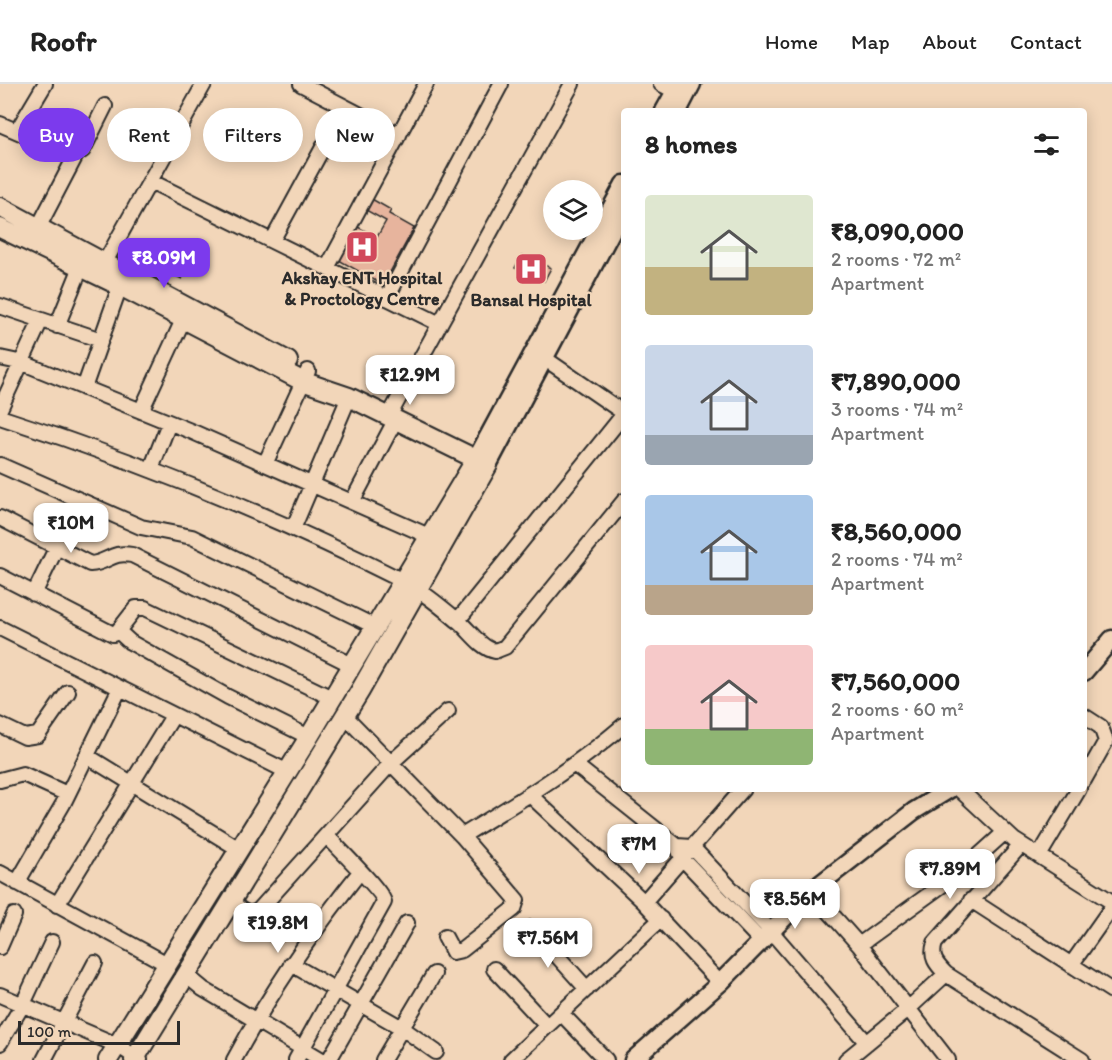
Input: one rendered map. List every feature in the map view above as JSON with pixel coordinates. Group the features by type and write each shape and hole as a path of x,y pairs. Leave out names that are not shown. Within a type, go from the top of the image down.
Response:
{"main road":[{"path":"0,207 105,262 309,379"},
{"path":"0,228 120,286 183,320 482,462"},
{"path":"113,1053 376,627 411,587 431,537 482,462"},
{"path":"137,1059 344,715 411,587 482,462"}],"street":[{"path":"0,124 17,131 45,84"},
{"path":"301,84 399,135"},
{"path":"327,268 426,84"},
{"path":"387,298 501,84"},
{"path":"352,502 440,324 572,84"},
{"path":"680,108 692,84"},
{"path":"105,262 200,86"},
{"path":"665,108 672,86"},
{"path":"95,126 105,106"},
{"path":"272,241 345,107"},
{"path":"39,226 72,162"},
{"path":"150,181 440,324"},
{"path":"482,462 621,190"},
{"path":"482,462 544,358 621,215"},
{"path":"57,326 81,267"},
{"path":"84,388 120,286"},
{"path":"0,306 101,340"},
{"path":"0,409 41,320"},
{"path":"141,411 183,320"},
{"path":"0,358 23,363 141,411 431,537"},
{"path":"544,358 621,412"},
{"path":"265,464 309,379"},
{"path":"293,529 349,397"},
{"path":"0,417 105,451 293,529 411,587 458,620 491,650 505,647 621,505"},
{"path":"458,620 621,418"},
{"path":"151,469 169,423"},
{"path":"0,465 141,526 192,537 376,627"},
{"path":"34,594 79,501"},
{"path":"0,518 90,564 97,564 116,554 132,555 352,665"},
{"path":"0,576 108,633 118,631 134,610 145,608 332,698"},
{"path":"0,628 119,690 286,771"},
{"path":"118,631 130,642 228,697 309,737"},
{"path":"1087,668 1112,639"},
{"path":"17,883 67,795 119,690"},
{"path":"0,725 26,737 38,735 68,692"},
{"path":"232,902 245,912 256,912 392,762 448,711"},
{"path":"344,715 392,762 515,896 518,903 459,952 453,952 444,937"},
{"path":"57,905 173,716"},
{"path":"1087,718 1101,728 1106,741 1087,775"},
{"path":"459,833 530,795 621,727"},
{"path":"87,756 239,849"},
{"path":"574,764 684,850 867,1043"},
{"path":"0,780 23,774 67,795"},
{"path":"644,902 684,850 740,792"},
{"path":"633,1060 720,983 810,891 914,811 945,792"},
{"path":"962,792 1004,833 1112,902"},
{"path":"1039,856 1077,792"},
{"path":"530,795 644,902 720,983"},
{"path":"859,945 963,870 1004,833"},
{"path":"300,1054 337,991 384,902 380,890 359,873 327,836"},
{"path":"939,981 933,957 934,943 1021,845"},
{"path":"0,873 167,964"},
{"path":"234,1060 291,964 359,873"},
{"path":"810,891 859,945 948,1060"},
{"path":"971,900 1112,991"},
{"path":"1071,964 1112,907"},
{"path":"0,947 14,915"},
{"path":"511,1060 661,919"},
{"path":"329,1060 407,923"},
{"path":"532,928 587,989"},
{"path":"0,1043 23,1004 52,942"},
{"path":"44,1060 95,963"},
{"path":"291,964 402,1028 436,1052"},
{"path":"494,969 547,1026"},
{"path":"383,1060 434,974"},
{"path":"186,975 203,989 256,1020 300,1054 322,1060"},
{"path":"846,1060 939,981"},
{"path":"939,981 1082,1060"},
{"path":"0,994 65,1023 113,1053 137,1059"},
{"path":"561,1013 606,1060"}],"building":[{"path":"370,198 391,210 389,214 414,228 383,285 337,259 356,226 377,237 386,221 364,209"},
{"path":"522,255 551,268 544,281 515,268"},
{"path":"170,260 187,267 182,279 165,271"}],"place":[{"name":"Akshay ENT Hospital & Proctology Centre","path":"362,247"},
{"name":"Bansal Hospital","path":"531,269"}]}
